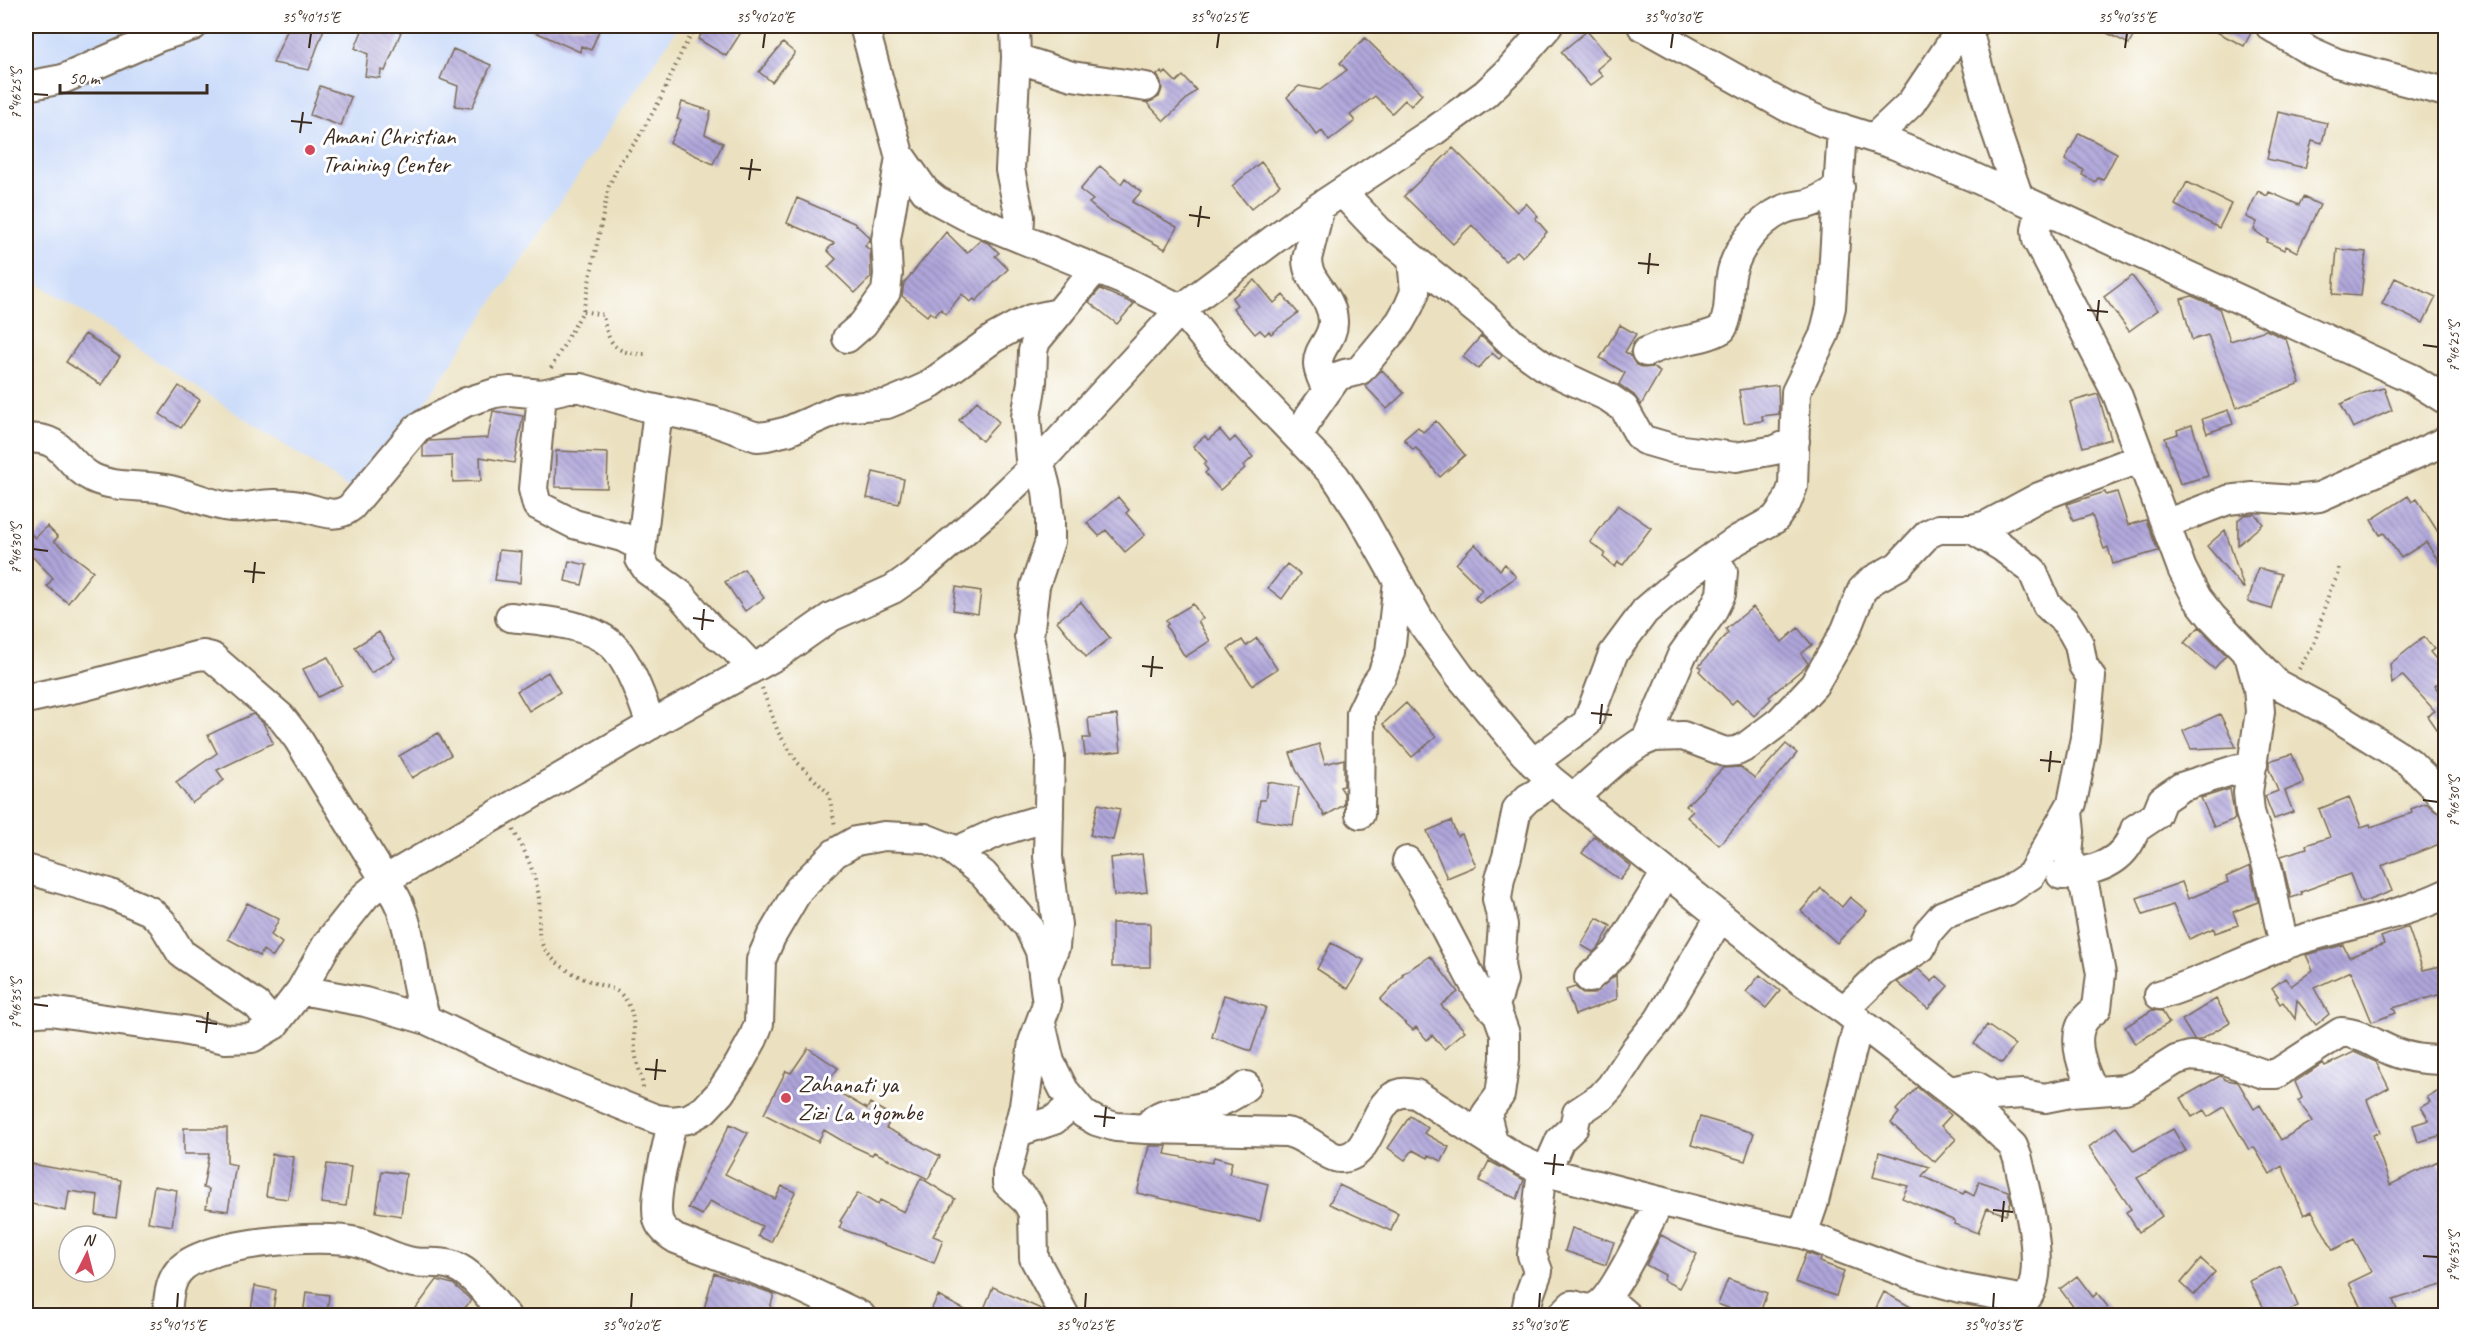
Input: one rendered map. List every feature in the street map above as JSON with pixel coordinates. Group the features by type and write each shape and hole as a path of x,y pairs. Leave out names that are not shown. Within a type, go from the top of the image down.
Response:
{"street":[{"path":"26,86 63,79 159,37 193,26"},
{"path":"864,26 900,157 925,191 936,200 966,216 1125,281 1181,309 1213,349 1299,436 1341,485 1359,512 1419,619 1460,676 1542,772 1796,977 1852,1016 1950,1091 2004,1136 2013,1146 2018,1159 2035,1249 2034,1280 2030,1295 2025,1300 1960,1288 1909,1274 1803,1234 1544,1171 1518,1159 1416,1094 1402,1093 1391,1099 1382,1108 1361,1148 1348,1157 1341,1158 1334,1157 1297,1134 1286,1132 1116,1127 1096,1121 1084,1114 1064,1090 1050,1062 1041,1023"},
{"path":"1015,26 1016,58 1010,170 1020,217 1018,237"},
{"path":"26,1013 50,1011 226,1039 252,1038 274,1025 301,990 327,944 366,895 383,880 777,655 831,617 893,589 914,575 1035,466 1181,309 1331,199 1434,131 1485,94 1508,72 1548,26"},
{"path":"1642,26 1787,107 1896,145 2030,203 2413,379 2445,397"},
{"path":"1874,138 1911,103 1965,26"},
{"path":"1965,26 1993,122 2030,203 2037,240 2117,393 2182,568 2197,598 2212,617 2277,684 2339,718 2409,762 2445,799"},
{"path":"2270,26 2310,51 2337,63 2445,92"},
{"path":"1016,58 1072,76 1146,87"},
{"path":"1492,1142 1486,1114 1500,1095 1506,1059 1505,1034 1495,1000 1503,980 1500,965 1503,925 1497,899 1517,809 1528,798 1538,793 1542,772 1587,723 1613,654 1645,611 1714,556 1775,519 1793,486 1796,392 1824,335 1831,307 1842,128"},
{"path":"848,338 863,324 886,292 888,274 886,240 900,157"},
{"path":"1646,352 1668,342 1712,336 1722,329 1729,305 1731,272 1737,256 1749,238 1764,221 1780,211 1809,204 1840,187"},
{"path":"1331,199 1379,231 1484,316 1512,343 1548,369 1608,397 1624,408 1639,435 1654,444 1736,457 1775,450 1795,441"},
{"path":"1327,391 1317,366 1318,357 1329,342 1333,321 1330,303 1308,274 1306,259 1331,199"},
{"path":"1299,436 1310,415 1337,377 1343,373 1360,370 1400,322 1415,292 1412,259"},
{"path":"1044,975 1055,946 1057,925 1048,857 1050,757 1029,636 1035,586 1050,541 1050,519 1047,491 1035,466 1026,431 1033,351 1036,341 1095,269"},
{"path":"26,438 39,438 54,443 83,472 94,479 164,489 227,507 252,508 273,504 300,506 334,514 344,513 389,464 406,438 417,428 466,402 495,393 510,391 542,394 569,388 581,388 658,410 712,421 757,437 788,431 841,408 887,404 904,398 926,387 994,338 1014,327 1031,319 1059,314"},
{"path":"542,394 533,489 537,505 574,524 622,537 640,546"},
{"path":"658,410 640,559 648,570 680,594 711,630 734,648 753,668"},
{"path":"2165,524 2228,500 2253,497 2294,500 2319,497 2445,441"},
{"path":"1573,798 1620,757 1654,737 1683,736 1725,752 1737,752 1780,721 1814,685 1846,630 1862,590 1871,581 1898,566 1929,534 1939,529 1972,529 1987,525 2039,497 2141,458"},
{"path":"1803,1234 1813,1204 1852,1016 1883,972 1921,948 1928,932 1943,915 2007,891 2031,875 2072,803 2085,738 2091,677 2083,665 2079,644 2066,622 2047,605 2032,570 2002,547 1972,529"},
{"path":"1646,740 1682,655 1711,614 1721,594 1723,572 1714,556"},
{"path":"1360,814 1361,713 1372,688 1382,675 1390,652 1398,582"},
{"path":"510,617 583,629 598,635 614,647 636,685 651,725"},
{"path":"2249,655 2258,688 2260,712 2248,792 2250,812 2267,866 2284,946"},
{"path":"26,699 85,686 196,656 212,657 281,717 402,910 409,934 415,984 427,1020"},
{"path":"2031,875 2077,873 2103,867 2116,860 2133,839 2135,829 2156,815 2162,800 2169,795 2191,784 2253,764"},
{"path":"2068,812 2070,832 2068,856 2085,889 2101,974 2097,1008 2084,1019 2079,1038 2081,1065 2094,1091"},
{"path":"955,852 998,832 1050,817"},
{"path":"301,990 365,1002 427,1020 522,1065 644,1113 672,1121 688,1119 704,1110 720,1093 753,1040 759,1023 761,960 771,937 799,889 835,853 856,842 884,836 925,838 955,852 983,874 1028,926 1040,951 1047,1004 1029,1060 1024,1106 1007,1172 1007,1183 1027,1202 1033,1213 1034,1258 1065,1316"},
{"path":"1407,861 1429,896 1480,994 1497,1013"},
{"path":"26,869 108,892 150,911 162,922 181,953 257,1005 274,1025"},
{"path":"1588,978 1617,952 1666,873"},
{"path":"2159,995 2183,988 2284,946 2378,918 2445,894"},
{"path":"1525,1316 1538,1271 1532,1258 1532,1250 1544,1171 1560,1140 1574,1127 1577,1113 1601,1097 1611,1086 1659,1020 1720,916"},
{"path":"1950,1091 1976,1086 1994,1096 2023,1094 2045,1098 2124,1089 2136,1085 2175,1060 2190,1056 2221,1059 2264,1074 2276,1074 2341,1032 2356,1035 2395,1052 2414,1057 2445,1059"},
{"path":"1146,1129 1154,1119 1162,1114 1194,1109 1227,1099 1246,1086"},
{"path":"1018,1132 1054,1120 1074,1103"},
{"path":"672,1121 657,1205 658,1220 663,1230 676,1239 798,1286 861,1316"},
{"path":"1561,1316 1574,1305 1589,1309 1616,1307 1632,1255 1660,1201"},
{"path":"167,1316 171,1286 178,1271 196,1258 244,1245 336,1238 357,1242 413,1262 454,1266 476,1283 506,1316"}],"path":[{"path":"542,394 544,383 583,311 609,186 620,162 638,140 660,100 683,49 697,26"},
{"path":"583,311 603,315 605,332 618,349 648,354"},
{"path":"2289,690 2314,644 2329,593 2338,575 2339,564"},
{"path":"753,668 778,732 798,763 829,794 835,826 835,853"},
{"path":"499,813 510,824 532,870 540,900 539,936 545,949 566,969 617,991 627,1002 634,1023 644,1113"}],"shaded area":[{"name":"Amani Christian Training Center","path":"26,26 679,26 362,496 26,275"}],"building":[{"path":"289,26 325,26 309,70 273,63"},
{"path":"364,26 385,26 401,32 385,71 381,70 380,78 365,76 368,54 355,48"},
{"path":"522,26 601,26 591,50 581,46 580,52"},
{"path":"707,26 745,26 726,56 698,39"},
{"path":"2093,26 2139,26 2129,44"},
{"path":"2205,26 2254,26 2254,27 2244,46"},
{"path":"1587,31 1610,58 1597,69 1603,76 1590,86 1561,52"},
{"path":"1365,38 1422,94 1411,106 1405,100 1392,113 1375,96 1350,115 1355,121 1329,141 1322,131 1317,135 1287,97 1299,86 1320,90 1347,70 1340,63"},
{"path":"783,43 795,53 772,82 759,72"},
{"path":"453,49 491,65 472,108 455,106 458,86 440,79"},
{"path":"1161,72 1163,75 1166,72 1176,82 1183,76 1196,90 1164,121 1147,103 1159,97 1162,89 1157,75"},
{"path":"320,86 351,97 341,126 310,115"},
{"path":"682,102 711,111 705,134 723,143 713,164 670,143 681,120 677,119"},
{"path":"2278,112 2327,123 2322,143 2312,140 2305,168 2267,159"},
{"path":"2079,133 2117,153 2103,180 2098,178 2095,182 2082,175 2084,170 2065,160"},
{"path":"1453,148 1517,212 1526,203 1538,216 1535,218 1547,232 1523,257 1517,251 1505,261 1472,225 1453,244 1404,196"},
{"path":"1261,162 1280,185 1251,209 1232,186"},
{"path":"1100,166 1121,184 1125,178 1141,192 1132,202 1177,227 1165,249 1107,218 1089,203 1093,200 1080,190"},
{"path":"2187,182 2231,204 2219,228 2175,205"},
{"path":"2258,191 2267,196 2269,192 2299,205 2303,197 2320,205 2297,252 2286,246 2284,250 2267,242 2268,240 2254,230 2257,222 2246,217"},
{"path":"797,198 854,223 870,238 865,246 870,250 871,277 855,293 828,267 836,259 827,250 834,243 787,223"},
{"path":"946,232 967,253 981,240 990,244 999,253 995,256 1008,269 976,301 974,299 970,302 962,294 946,314 941,309 935,316 930,312 927,316 902,296 904,283"},
{"path":"2337,249 2366,252 2361,296 2333,294"},
{"path":"2132,276 2158,310 2129,331 2104,297"},
{"path":"2395,278 2436,297 2423,323 2382,304"},
{"path":"1255,280 1274,303 1283,295 1298,313 1271,334 1269,331 1265,335 1260,330 1255,334 1233,308 1237,305 1232,298"},
{"path":"1100,289 1134,304 1117,324 1089,302"},
{"path":"2192,296 2219,308 2230,341 2266,330 2286,339 2300,383 2236,408 2208,335 2192,340 2181,299"},
{"path":"1620,325 1636,334 1625,352 1630,355 1636,365 1644,368 1652,367 1660,372 1641,405 1634,395 1619,384 1625,373 1600,358"},
{"path":"85,334 120,357 101,385 66,362"},
{"path":"1481,336 1502,356 1499,359 1492,353 1478,369 1463,357"},
{"path":"1382,370 1404,393 1387,409 1365,386"},
{"path":"1778,385 1779,414 1762,416 1763,421 1744,423 1739,390"},
{"path":"179,386 200,400 181,428 160,414"},
{"path":"2384,388 2392,410 2353,428 2341,404 2365,393"},
{"path":"2098,394 2111,439 2083,447 2070,402"},
{"path":"977,401 999,422 982,441 959,420"},
{"path":"2228,410 2233,424 2207,433 2202,419"},
{"path":"493,411 523,416 514,463 480,457 481,481 453,482 452,456 423,457 423,447 428,441 488,438"},
{"path":"1436,421 1465,455 1440,477 1416,448 1413,450 1404,439 1418,427 1423,432"},
{"path":"2192,425 2208,476 2180,484 2165,438 2178,434 2177,430"},
{"path":"1220,430 1230,442 1235,437 1253,457 1243,466 1245,468 1220,490 1205,473 1208,470 1204,465 1207,462 1193,446 1205,436 1208,440"},
{"path":"556,451 608,453 607,488 555,487"},
{"path":"873,472 904,479 899,504 867,498"},
{"path":"2105,492 2106,495 2117,492 2128,525 2146,520 2158,551 2113,564 2108,547 2104,549 2092,515 2073,521 2067,504"},
{"path":"2408,496 2412,502 2417,499 2445,543 2445,571 2426,542 2401,558 2384,533 2380,535 2371,520"},
{"path":"1118,497 1129,510 1126,513 1145,535 1125,552 1106,530 1099,536 1087,523"},
{"path":"1618,505 1651,528 1623,565 1618,562 1615,567 1603,557 1605,553 1590,542"},
{"path":"2255,514 2263,524 2238,545 2238,520 2244,515"},
{"path":"47,526 58,537 54,541 93,571 68,603 47,586 53,578 26,550 26,529 35,538"},
{"path":"2225,530 2244,588 2207,546"},
{"path":"1475,544 1500,570 1505,564 1516,577 1479,603 1475,598 1482,590 1456,564"},
{"path":"499,550 522,552 520,583 495,580"},
{"path":"569,561 587,565 582,585 565,581"},
{"path":"1287,564 1300,574 1282,599 1268,588"},
{"path":"2258,568 2281,574 2271,609 2248,602"},
{"path":"744,569 764,598 745,611 725,582"},
{"path":"956,587 981,591 978,614 953,610"},
{"path":"1081,602 1110,638 1086,657 1057,621"},
{"path":"1193,604 1203,619 1198,621 1210,641 1185,657 1166,626 1168,624 1166,620"},
{"path":"1753,607 1782,642 1798,628 1812,645 1801,654 1808,663 1806,666 1769,697 1771,699 1754,716 1737,699 1732,704 1699,671 1702,668 1699,666 1728,633 1726,629"},
{"path":"2199,627 2226,655 2214,669 2184,643"},
{"path":"379,632 395,658 371,673 355,647"},
{"path":"2424,637 2434,649 2430,652 2445,670 2445,676 2435,686 2445,700 2445,742 2427,716 2435,711 2402,675 2392,684 2390,664"},
{"path":"1257,638 1277,669 1252,685 1228,649 1242,640 1246,646"},
{"path":"328,657 342,685 318,697 303,669"},
{"path":"548,672 560,692 529,711 517,691"},
{"path":"1406,703 1436,737 1412,757 1383,724"},
{"path":"253,714 263,723 273,743 217,770 224,780 192,803 176,782 217,753 208,735"},
{"path":"2220,714 2236,747 2191,749 2183,731"},
{"path":"1117,715 1121,751 1085,755 1083,738 1090,738 1088,718"},
{"path":"438,733 451,755 412,778 399,756"},
{"path":"1319,744 1325,764 1344,759 1344,786 1340,787 1344,793 1344,805 1325,816 1296,770 1290,753"},
{"path":"1786,744 1797,753 1719,845 1687,817 1693,811 1686,806 1723,768 1740,767 1755,778"},
{"path":"2292,754 2304,783 2285,791 2293,812 2274,819 2265,796 2278,791 2269,769 2269,761"},
{"path":"1268,782 1299,787 1293,825 1257,820 1260,800 1265,800"},
{"path":"2230,789 2235,819 2214,827 2201,798"},
{"path":"2349,797 2361,827 2370,824 2371,827 2412,813 2411,809 2426,803 2435,811 2445,815 2445,842 2384,865 2382,867 2392,891 2361,903 2350,874 2291,898 2281,856 2307,848 2306,845 2330,837 2319,809"},
{"path":"1098,804 1120,809 1113,840 1090,835"},
{"path":"1451,821 1457,836 1462,834 1476,866 1447,878 1427,831"},
{"path":"1594,836 1631,866 1620,880 1582,853"},
{"path":"1142,854 1147,892 1114,896 1110,858"},
{"path":"2250,866 2258,902 2233,912 2238,925 2215,933 2214,928 2189,939 2173,905 2143,915 2137,898 2182,882 2188,899 2228,882 2226,877"},
{"path":"1821,888 1842,907 1850,897 1867,911 1837,943 1801,911"},
{"path":"247,903 279,919 271,935 282,943 273,957 263,950 260,956 228,939"},
{"path":"1597,918 1611,926 1599,947 1593,952 1581,945"},
{"path":"1112,923 1150,923 1150,967 1112,967"},
{"path":"2408,927 2423,970 2445,965 2445,993 2393,1008 2396,1013 2372,1022 2351,971 2314,988 2329,1014 2316,1025 2297,1000 2295,1019 2283,1002 2280,1004 2276,997 2278,996 2272,988 2285,978 2291,986 2313,970 2306,955 2343,945 2349,957 2384,944 2381,937"},
{"path":"1331,943 1364,960 1348,989 1317,969"},
{"path":"1430,956 1458,992 1441,1005 1465,1031 1444,1049 1432,1035 1427,1040 1416,1027 1413,1030 1380,1000 1402,974"},
{"path":"1918,969 1932,982 1937,976 1948,986 1928,1009 1897,982"},
{"path":"1616,975 1617,999 1575,1015 1566,990 1575,987 1584,994 1593,994"},
{"path":"1760,975 1780,991 1766,1008 1746,992"},
{"path":"1224,995 1266,1007 1251,1051 1212,1037"},
{"path":"2216,999 2230,1022 2200,1040 2194,1040 2182,1020"},
{"path":"2152,1010 2162,1011 2169,1023 2135,1044 2125,1027"},
{"path":"1987,1025 2015,1045 2002,1063 1974,1044"},
{"path":"808,1048 838,1068 826,1085 867,1109 870,1103 885,1112 893,1117 886,1128 940,1156 928,1179 874,1152 872,1155 846,1143 824,1130 818,1142 764,1114 786,1071 791,1073"},
{"path":"2354,1052 2376,1062 2389,1088 2367,1100 2380,1132 2373,1135 2390,1185 2438,1161 2445,1176 2445,1231 2438,1235 2445,1256 2445,1284 2393,1300 2397,1310 2386,1316 2365,1316 2349,1283 2372,1272 2354,1239 2333,1250 2312,1211 2304,1215 2282,1166 2270,1174 2254,1147 2249,1150 2224,1107 2208,1117 2204,1110 2192,1117 2181,1098 2220,1076 2226,1080 2238,1082 2254,1109 2260,1105 2281,1140 2313,1121 2298,1101 2302,1098 2295,1082 2323,1063 2325,1066"},
{"path":"2445,1086 2445,1147 2439,1136 2418,1142 2413,1125 2429,1120 2421,1107 2430,1102 2427,1097"},
{"path":"1917,1087 1951,1115 1941,1126 1956,1139 1935,1162 1891,1123 1899,1113 1896,1110"},
{"path":"1410,1116 1428,1128 1424,1133 1449,1147 1442,1161 1429,1155 1428,1158 1413,1150 1405,1160 1388,1148"},
{"path":"1700,1117 1754,1133 1745,1161 1691,1145"},
{"path":"730,1124 748,1133 725,1174 775,1199 782,1186 795,1192 771,1242 758,1236 762,1226 710,1201 702,1215 688,1208"},
{"path":"2116,1127 2134,1151 2173,1129 2186,1151 2137,1178 2162,1216 2139,1232 2126,1212 2131,1209 2089,1147"},
{"path":"184,1128 227,1128 227,1163 236,1165 228,1211 206,1208 209,1189 203,1188 209,1154 184,1154"},
{"path":"1149,1146 1167,1146 1165,1154 1212,1163 1214,1157 1232,1162 1229,1174 1268,1184 1260,1221 1137,1193"},
{"path":"1879,1152 1930,1167 1922,1176 1963,1194 1965,1191 1974,1196 1979,1181 2008,1191 2011,1201 2006,1215 1987,1208 1978,1233 1954,1224 1955,1221 1902,1198 1908,1186 1873,1177"},
{"path":"272,1154 294,1157 288,1199 266,1196"},
{"path":"1489,1161 1524,1180 1517,1199 1479,1181"},
{"path":"26,1163 121,1180 116,1218 96,1215 98,1195 69,1191 66,1211 26,1203"},
{"path":"327,1164 351,1167 346,1206 321,1203"},
{"path":"382,1171 406,1174 401,1216 376,1212"},
{"path":"921,1178 955,1199 933,1236 943,1240 934,1263 839,1228 842,1222 840,1221 858,1193 878,1205 880,1200 904,1212"},
{"path":"1339,1185 1398,1213 1391,1231 1329,1204"},
{"path":"154,1186 177,1190 172,1226 148,1222"},
{"path":"1572,1228 1614,1242 1606,1265 1565,1251"},
{"path":"1661,1235 1697,1254 1679,1288 1663,1280 1665,1275 1646,1265"},
{"path":"1806,1253 1821,1258 1820,1262 1844,1271 1836,1296 1795,1282"},
{"path":"2201,1259 2215,1272 2194,1295 2181,1283"},
{"path":"2281,1266 2298,1306 2278,1316 2268,1316 2250,1281"},
{"path":"714,1273 774,1294 768,1316 702,1316"},
{"path":"2077,1276 2093,1297 2097,1293 2108,1307 2097,1316 2080,1316 2060,1289"},
{"path":"1728,1279 1767,1293 1759,1316 1748,1316 1718,1304"},
{"path":"437,1280 453,1284 471,1300 459,1316 410,1316"},
{"path":"255,1286 276,1290 272,1316 250,1316"},
{"path":"993,1287 1043,1310 1046,1316 981,1316"},
{"path":"306,1292 329,1295 327,1316 303,1316"},
{"path":"1884,1292 1927,1316 1872,1316"},
{"path":"938,1296 977,1316 928,1316"}],"place":[{"name":"Amani Christian Training Center","path":"310,150"},
{"name":"Zahanati ya Zizi La n'gombe","path":"786,1098"}]}
